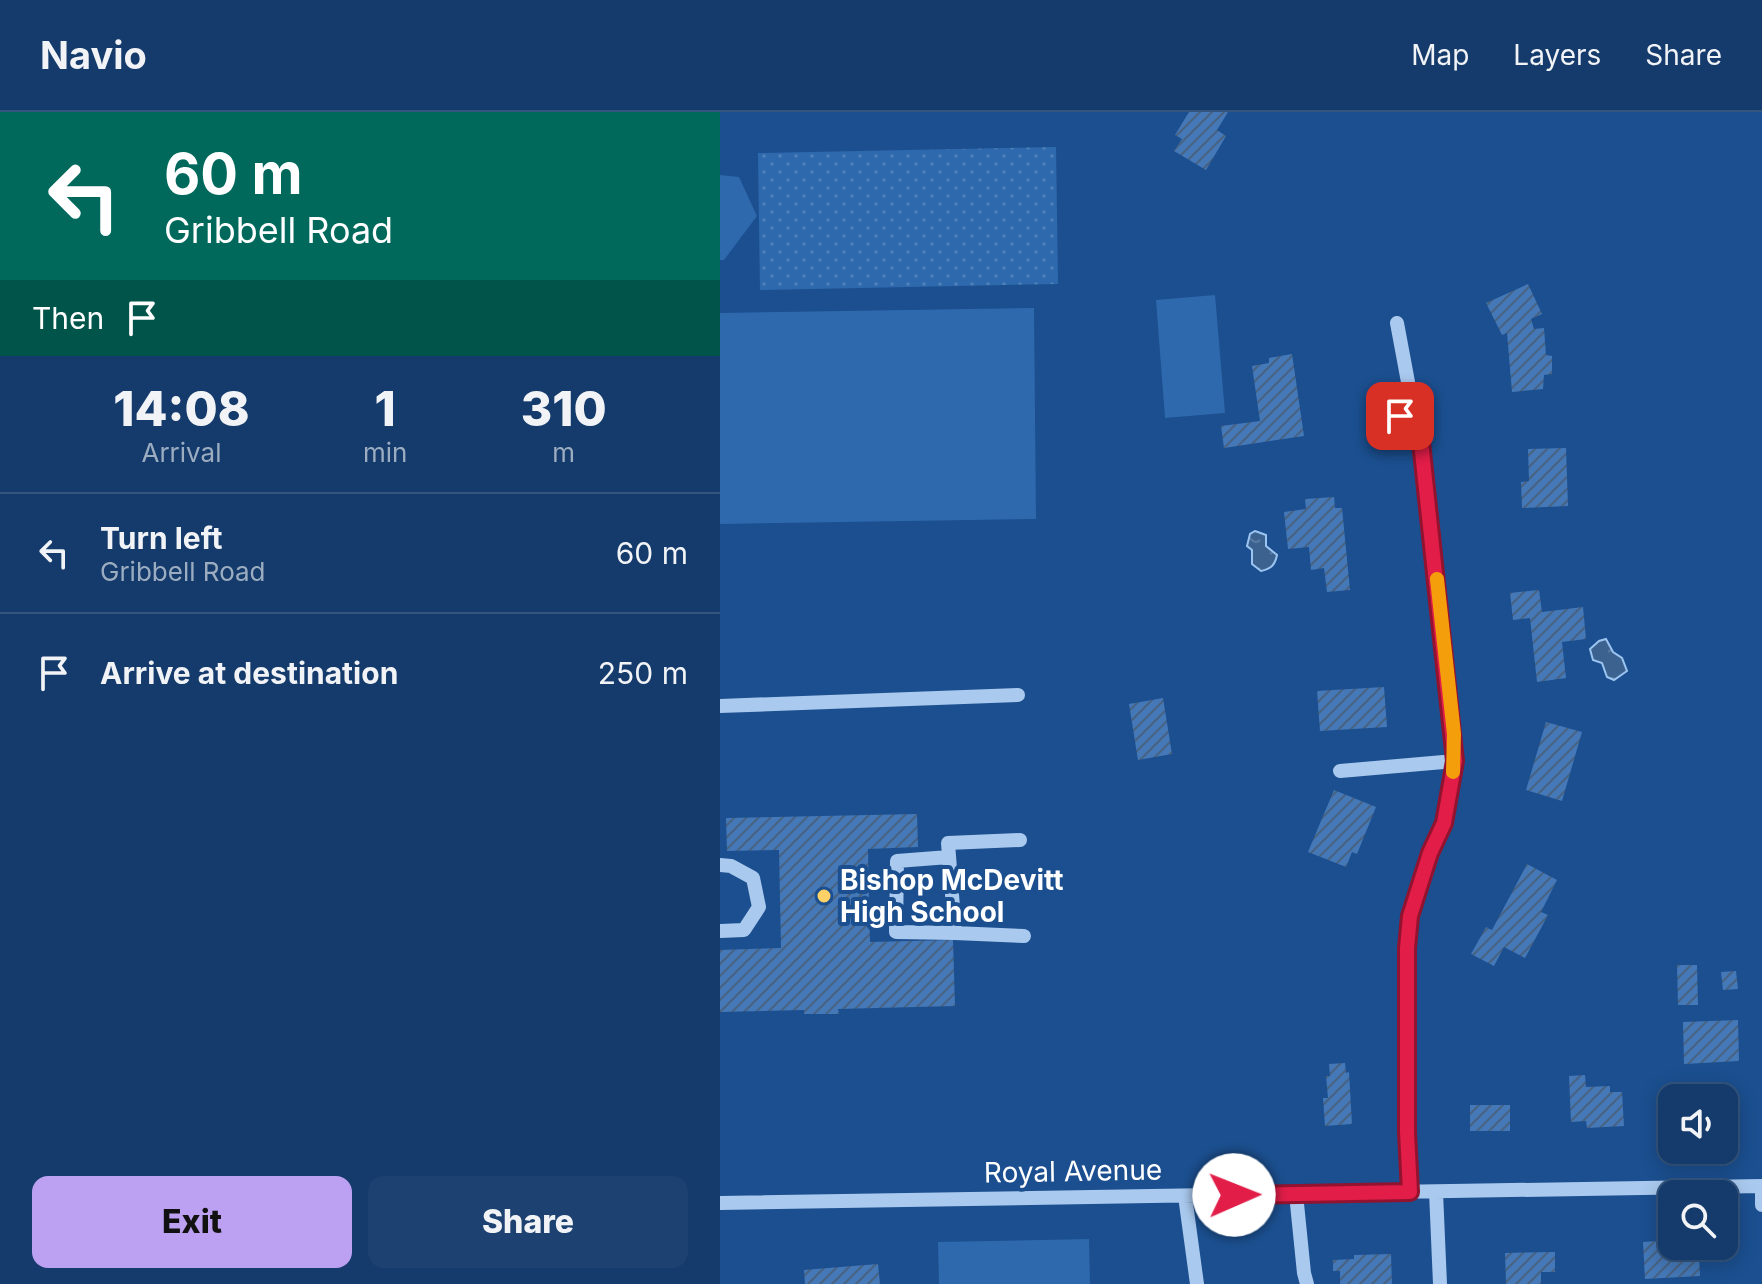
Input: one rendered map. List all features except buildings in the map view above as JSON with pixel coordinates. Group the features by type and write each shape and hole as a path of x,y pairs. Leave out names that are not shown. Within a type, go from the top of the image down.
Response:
{"street":[{"path":"1397,323 1408,382 1400,416 1413,427 1421,442 1455,761 1444,823 1430,853 1410,916 1407,948 1410,1192"},
{"path":"720,706 1018,695"},
{"path":"1340,771 1455,761"},
{"path":"955,933 948,843 1020,840"},
{"path":"949,857 897,861 896,932 1024,936"},
{"path":"720,865 731,866 753,878 759,907 744,930 720,931"},
{"path":"1762,1186 1762,1205"},
{"name":"Royal Avenue","path":"720,1203 1762,1186"},
{"path":"1436,1192 1440,1284"},
{"path":"1296,1194 1307,1284"},
{"path":"1185,1196 1197,1284"}],"shaded area":[{"path":"1056,147 1058,284 760,290 758,153"},
{"path":"720,175 739,177 757,216 724,260 720,260"},
{"path":"1215,295 1225,413 1165,418 1156,300"},
{"path":"1034,308 1036,519 720,524 720,313"},
{"path":"1089,1239 1090,1284 939,1284 938,1242"}],"water":[{"path":"1255,531 1266,535 1266,546 1277,555 1272,566 1261,571 1252,564 1252,550 1247,546 1250,534"},
{"path":"1606,639 1613,652 1622,658 1627,671 1614,680 1607,677 1602,663 1593,660 1590,649"}],"slow traffic":[{"path":"1437,579 1454,734 1453,772"}],"place":[{"name":"Bishop McDevitt High School","path":"824,896"}],"route":[{"path":"1234,1195 1410,1192 1407,1132 1407,948 1410,916 1418,885 1444,823 1455,761 1421,442 1413,427 1400,416"}]}
